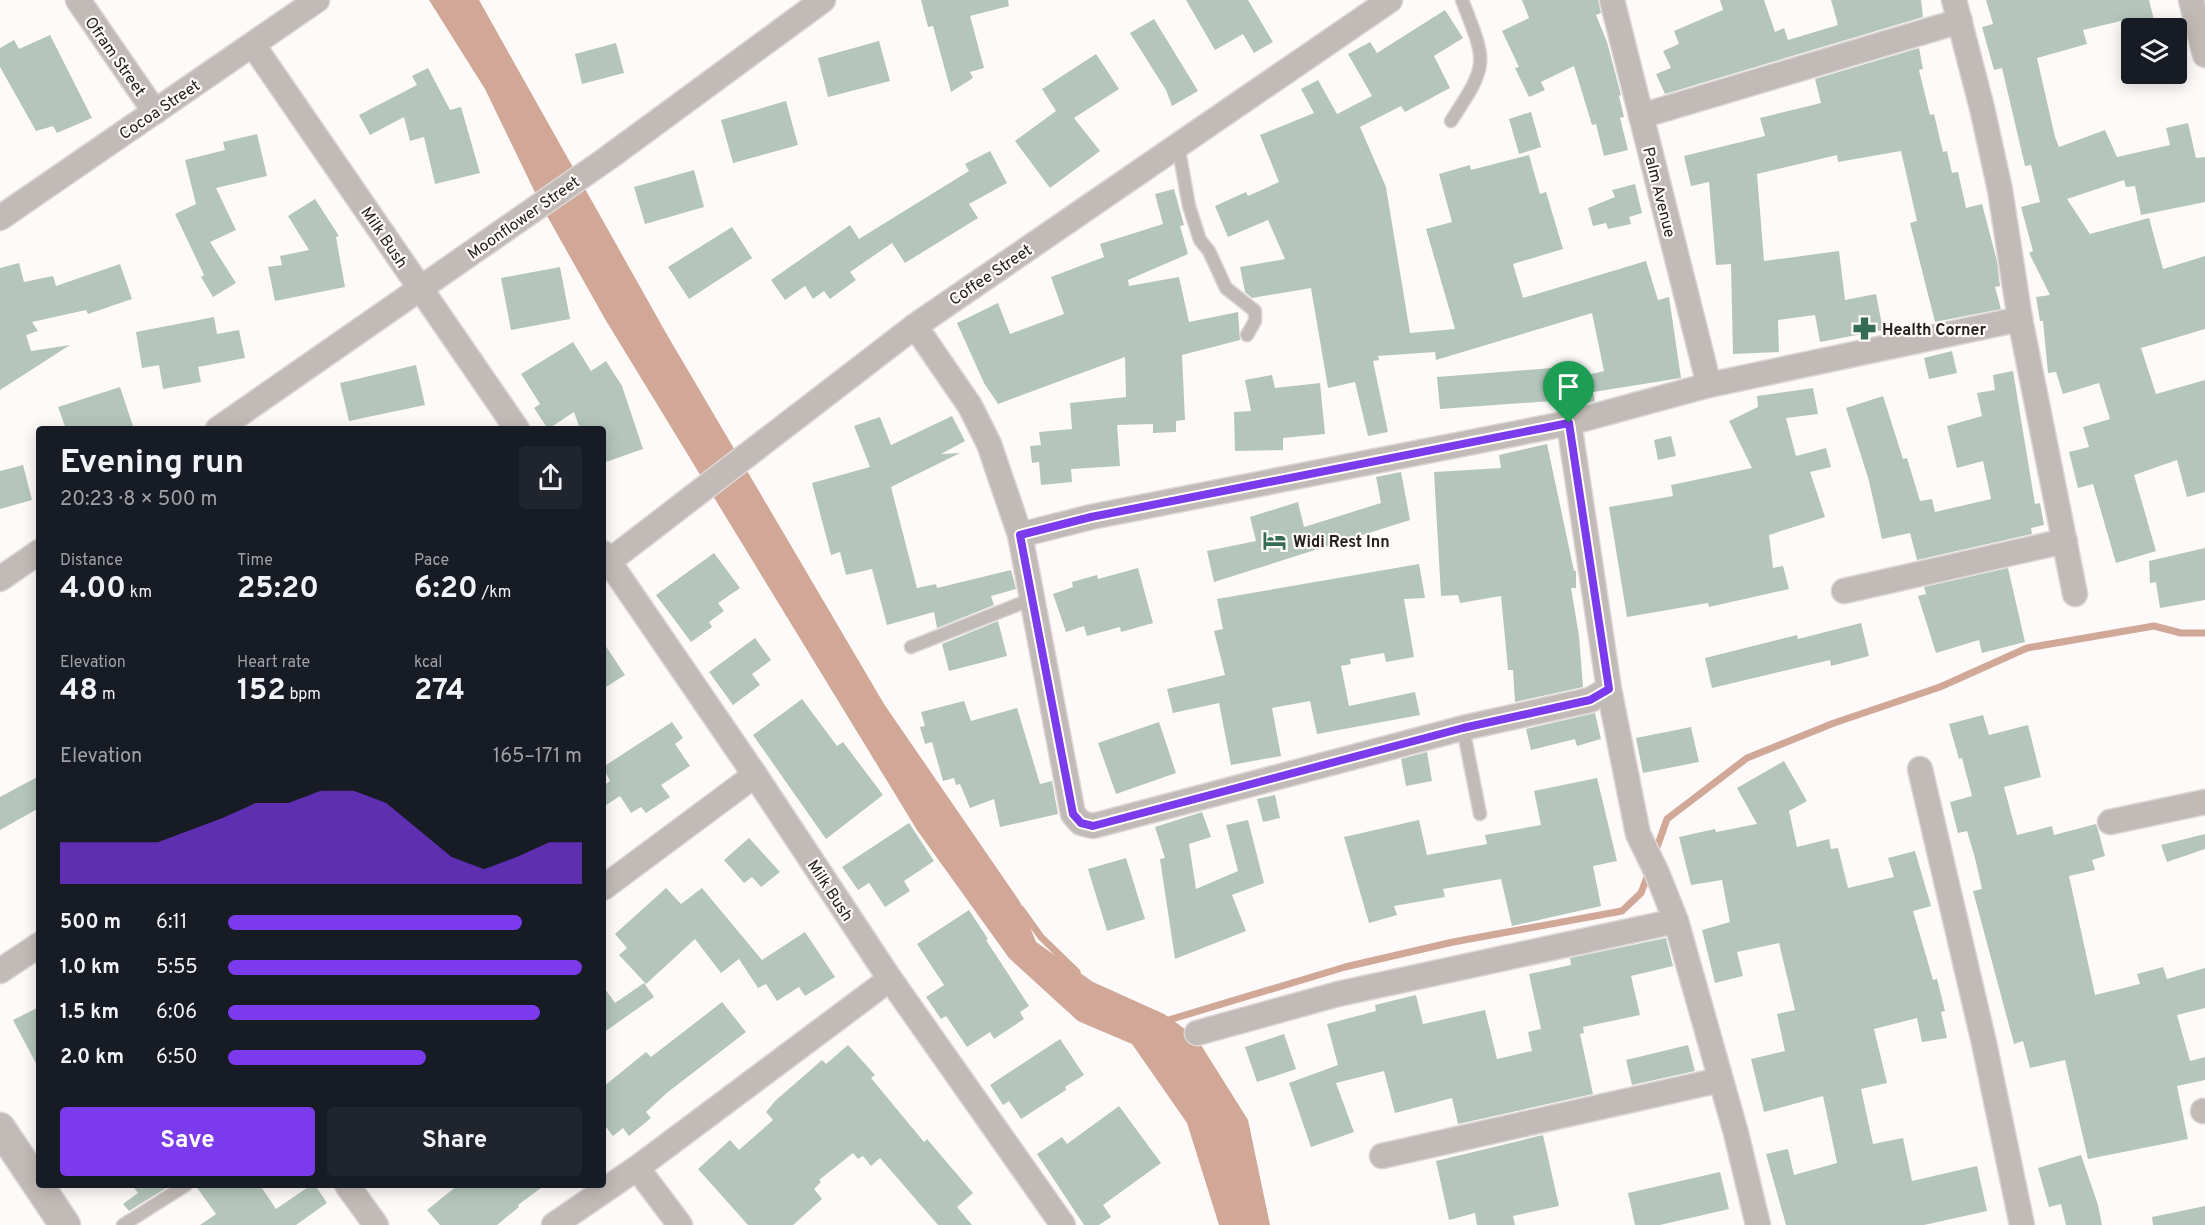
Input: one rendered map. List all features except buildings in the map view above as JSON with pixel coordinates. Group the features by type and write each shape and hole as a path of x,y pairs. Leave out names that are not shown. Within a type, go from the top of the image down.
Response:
{"street":[{"name":"Ofram Street","path":"78,0 155,112"},
{"name":"Cocoa Street","path":"0,218 317,0"},
{"name":"Moonflower Street","path":"222,426 608,158 823,0"},
{"name":"Coffee Street","path":"606,559 915,326 1390,0"},
{"name":"Palm Avenue","path":"1612,0 1709,385"},
{"path":"2191,0 2205,55"},
{"path":"1641,116 1957,10 2000,190 2020,319 2075,594"},
{"name":"Milk Bush","path":"253,45 515,426"},
{"path":"1020,535 1091,517 1569,423 1709,385 2020,319"},
{"path":"915,326 970,406 989,444 1020,535 1073,814 1081,823 1093,826 1463,728 1590,700 1609,689"},
{"path":"1569,423 1609,689 1638,834 1657,873 1676,921 1736,1133 1758,1225"},
{"path":"1845,591 2064,542"},
{"path":"0,579 36,554"},
{"name":"Milk Bush","path":"606,561 755,775 890,979 1063,1225"},
{"path":"1920,769 1984,1043 2022,1225"},
{"path":"606,886 755,775"},
{"path":"2109,822 2205,802"},
{"path":"1197,1034 1338,994 1676,921"},
{"path":"0,971 36,947"},
{"path":"554,1225 636,1168 890,979"},
{"path":"1382,1156 1720,1080"},
{"path":"0,1128 36,1182"},
{"path":"636,1168 680,1225"},
{"path":"40,1188 65,1225"},
{"path":"348,1188 376,1225"}],"lane":[{"path":"1451,121 1481,72 1481,48 1462,0"},
{"path":"1178,145 1189,206 1200,240 1209,251 1226,288 1255,312 1255,321 1247,335"},
{"path":"910,647 1032,598"},
{"path":"1463,728 1480,814"},
{"path":"123,1225 181,1188"}],"shaded area":[{"path":"429,0 479,0 666,333 884,704 1020,902 1036,942 1093,982 1164,1014 1196,1037 1248,1120 1270,1225 1219,1225 1187,1123 1132,1044 1078,1021 1009,958 917,830 605,319 542,207 485,89"}],"waterway":[{"path":"1655,853 1667,819 1747,758 1834,723 1940,687 2027,648 2154,626 2181,633 2205,633"},
{"path":"1162,1022 1345,967 1453,942 1622,911 1641,893 1649,872"},
{"path":"1021,909 1041,937 1077,972"}],"place":[{"name":"Health Corner","path":"1864,329"},
{"name":"Widi Rest Inn","path":"1275,541"}],"route":[{"path":"1569,423 1609,689 1590,700 1463,728 1093,826 1081,823 1073,814 1020,535 1091,517 1569,423"}]}
